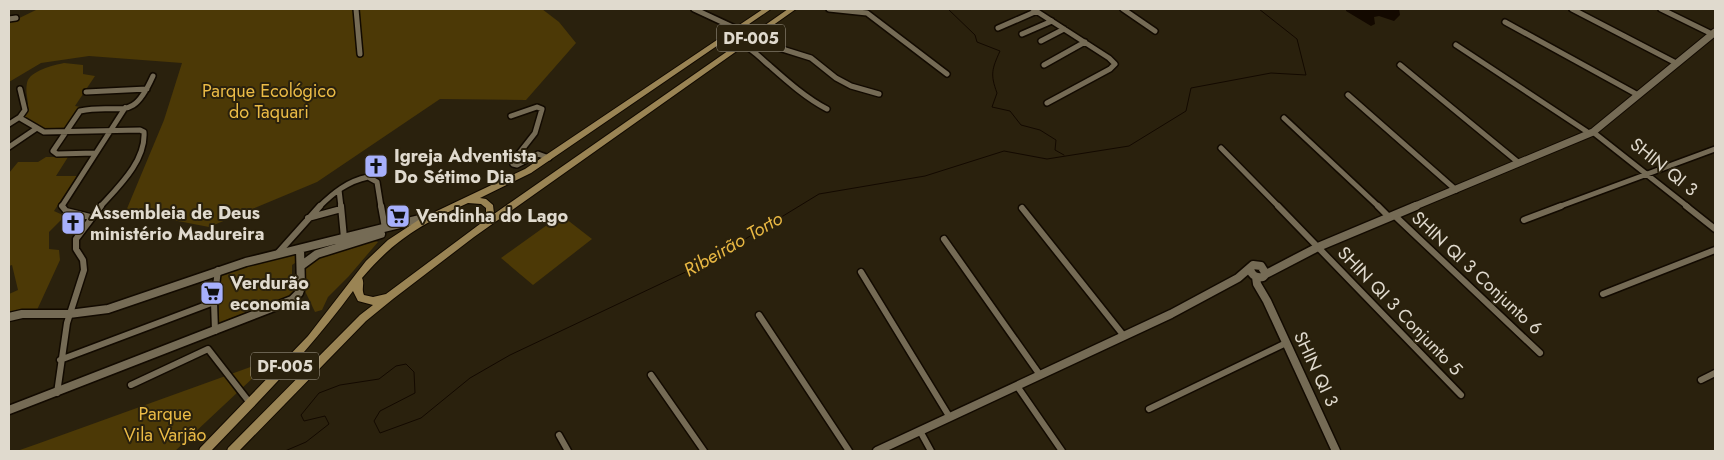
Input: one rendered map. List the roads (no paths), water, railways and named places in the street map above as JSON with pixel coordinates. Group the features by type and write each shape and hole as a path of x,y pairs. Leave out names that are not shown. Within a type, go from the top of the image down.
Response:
{"main road":[{"name":"DF-005","path":"204,451 312,338 377,254 405,232 428,217 499,187 549,158 767,9"},
{"name":"DF-005","path":"232,451 358,323 390,296 471,235 792,9"},
{"path":"678,71 676,75 678,79 689,82"},
{"path":"459,204 478,201 490,207 490,216 471,235"},
{"path":"360,276 357,290 361,298 378,300 390,296"}],"street":[{"path":"356,9 360,54"},
{"path":"694,9 737,29"},
{"path":"829,9 867,13 948,74"},
{"path":"1123,9 1155,31"},
{"path":"1572,9 1676,64"},
{"path":"876,451 1191,305 1238,278 1254,274 1266,275 1318,247 1591,132 1714,33 1661,9"},
{"path":"998,28 1035,10 1114,62 1114,67 1047,103"},
{"path":"9,19 16,18"},
{"path":"1022,34 1052,21"},
{"path":"1505,22 1638,95"},
{"path":"1041,41 1064,29"},
{"path":"750,39 811,58 844,82 879,94"},
{"path":"1044,65 1085,42"},
{"path":"742,44 756,52 768,65 816,103 826,108"},
{"name":"SHIN QI 3","path":"1456,45 1591,132 1715,229"},
{"path":"1400,65 1519,162"},
{"path":"95,153 74,154 54,152 78,114 83,110 130,108 140,102 153,76"},
{"path":"9,124 20,118 25,111 26,105 20,88"},
{"path":"86,92 147,89"},
{"path":"1348,96 1456,190"},
{"path":"512,116 537,107 542,109 533,137 514,159 513,164 538,154 549,158"},
{"path":"90,217 66,211 62,206 125,108"},
{"path":"20,118 44,132 140,130 144,132 146,141 138,161 90,217 74,245 84,269 69,314 60,360 57,393"},
{"name":"SHIN QI 3 Conjunto 6","path":"1284,118 1540,353"},
{"path":"9,147 37,128"},
{"name":"SHIN QI 3 Conjunto 5","path":"1221,148 1461,395"},
{"path":"1524,220 1715,149"},
{"path":"278,254 306,218 339,190 358,178 368,176 375,179 381,231 385,238 384,244 377,254"},
{"path":"339,190 344,238"},
{"path":"1022,208 1124,336"},
{"path":"306,218 341,209"},
{"path":"302,265 317,254 381,231 428,217"},
{"path":"9,317 28,313 69,314 98,311 121,305 218,270 300,248 381,231"},
{"path":"944,239 1040,375"},
{"path":"9,410 215,332 295,297 302,287 300,248"},
{"path":"1603,294 1715,250"},
{"path":"1254,274 1256,265 1262,266 1287,262"},
{"path":"1262,266 1266,275"},
{"path":"215,332 214,302 218,270"},
{"path":"861,272 949,416"},
{"name":"SHIN QI 3","path":"1254,274 1333,450"},
{"name":"SHIN QI 3","path":"1266,275 1263,287 1267,301"},
{"path":"60,360 214,302"},
{"path":"759,315 849,451"},
{"path":"1149,409 1286,343"},
{"path":"131,385 208,349 250,403"},
{"path":"1701,380 1715,373"},
{"path":"651,375 704,451"},
{"path":"1017,386 1062,451"},
{"path":"920,431 931,451"},
{"path":"558,435 568,451"}],"waterway":[{"path":"948,9 975,35 977,42 1000,51 993,72 993,81 997,93 992,107 1010,111 1021,125 1040,130 1056,140 1055,150 1064,155"},
{"name":"Ribeirão Torto","path":"285,451 306,442 329,424 325,416 304,421 301,415 319,393 340,385 379,379 396,366 406,364 414,372 415,393 380,411 374,421 380,433 421,418 470,378 510,355 711,260 819,194 925,176 1004,151 1047,159 1129,146 1186,111 1191,88 1271,73 1306,75 1297,39 1259,9"}],"place":[{"name":"Igreja Adventista Do Sétimo Dia","path":"376,166"},
{"name":"Vendinha do Lago","path":"398,216"},
{"name":"Assembleia de Deus ministério Madureira","path":"73,223"},
{"name":"Verdurão economia","path":"212,293"}],"park label":[{"name":"Parque Ecológico do Taquari","path":"269,101"},
{"name":"Parque Vila Varjão","path":"165,424"}]}
